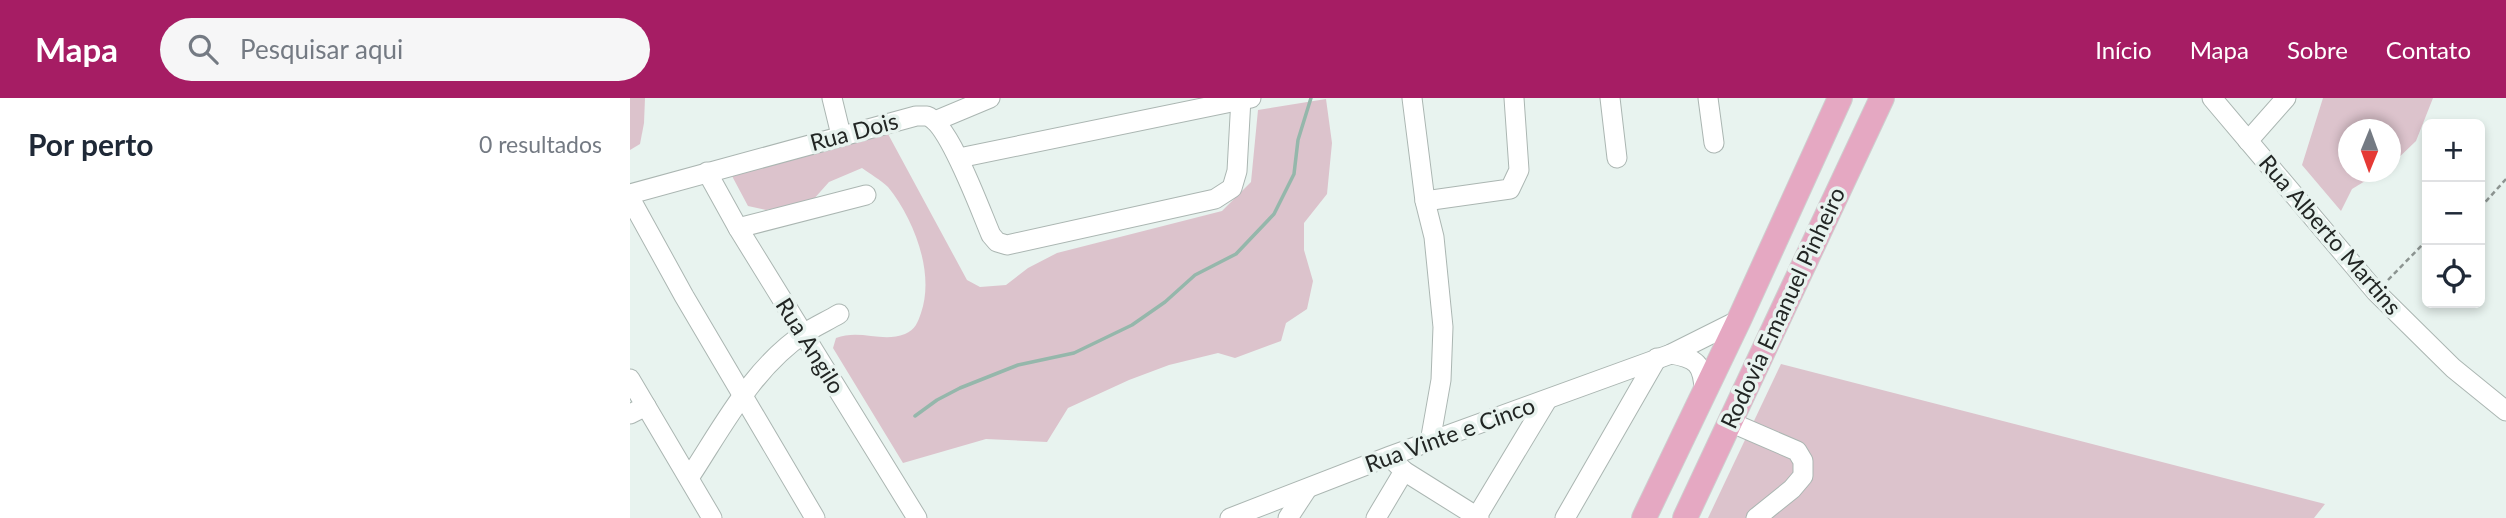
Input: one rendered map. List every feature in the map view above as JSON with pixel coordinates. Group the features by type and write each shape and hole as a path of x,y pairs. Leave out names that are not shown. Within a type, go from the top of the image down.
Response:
{"main road":[{"name":"Rodovia Emanuel Pinheiro","path":"1644,518 1739,320 1840,98"},
{"name":"Rodovia Emanuel Pinheiro","path":"1685,518 1882,98"}],"street":[{"path":"832,98 841,135"},
{"path":"959,158 1244,98 1237,171 1232,188 1214,199 1007,245 998,242 991,235 959,158 935,121 990,98"},
{"path":"1412,98 1425,201 1434,237 1443,327 1441,380 1430,442"},
{"path":"1425,201 1510,189 1519,170 1514,98"},
{"path":"1610,98 1617,158"},
{"path":"1708,98 1714,143"},
{"name":"Rua Alberto Martins","path":"2212,98 2376,292 2453,368 2506,411"},
{"path":"2248,141 2286,98"},
{"name":"Rua Dois","path":"630,196 707,172 916,116 926,116 935,121"},
{"name":"Rua Angilo","path":"707,172 738,228 916,518"},
{"path":"738,228 866,195"},
{"path":"630,196 684,296 815,518"},
{"path":"689,478 743,395 775,359 803,334 839,314"},
{"name":"Rua Vinte e Cinco","path":"1230,518 1390,456 1664,356 1739,320"},
{"path":"1565,518 1664,356 1685,356 1696,363 1703,373 1704,390"},
{"path":"630,379 638,410 689,478 712,518"},
{"path":"1390,456 1405,471 1477,518 1547,400"},
{"path":"1730,422 1797,451 1803,461 1803,476 1792,489 1756,518"},
{"path":"1376,518 1405,471"},
{"path":"1288,518 1307,489"}],"path":[{"path":"2485,202 2506,179"},
{"path":"2376,292 2422,245"}],"shaded area":[{"path":"630,98 645,98 640,144 630,150"},
{"path":"2323,98 2433,98 2425,119 2422,119 2416,141 2401,155 2401,119 2338,119 2338,182 2364,182 2352,189 2341,211 2302,165"},
{"path":"1326,99 1332,143 1327,194 1304,223 1304,250 1313,281 1307,309 1286,323 1281,341 1235,358 1218,353 1169,365 1129,380 1068,408 1047,442 986,439 903,463 833,348 836,338 845,336 888,337 905,334 914,328 919,320 925,297 924,264 914,230 906,215 888,187 862,168 829,182 812,201 766,210 748,206 732,176 888,134 967,280 980,287 1006,285 1028,268 1057,253 1222,211 1251,182 1258,110"},
{"path":"1781,364 2325,504 2314,518 1708,518"}],"waterway":[{"path":"915,416 960,388 1018,365 1074,353 1132,325 1165,302 1195,275 1236,254 1274,214 1294,174 1298,140 1311,98"}]}
